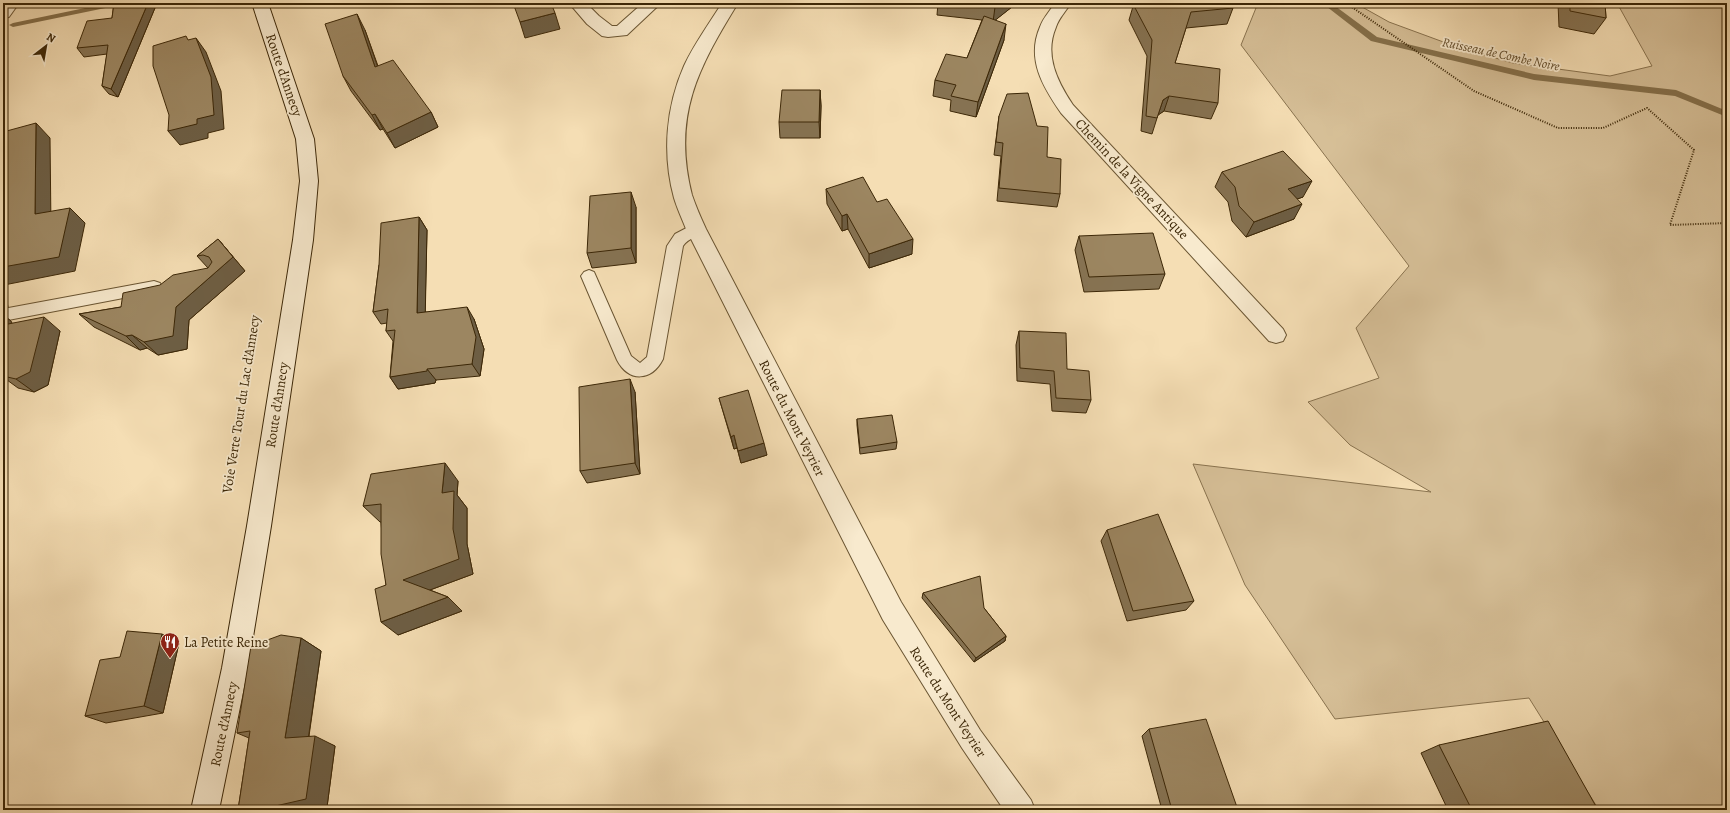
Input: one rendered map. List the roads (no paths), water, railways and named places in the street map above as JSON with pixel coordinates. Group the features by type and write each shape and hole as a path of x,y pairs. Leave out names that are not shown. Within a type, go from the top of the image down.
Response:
{"street":[{"path":"3,13 11,3"},
{"name":"Route d'Annecy","path":"205,810 235,673 247,601 303,240 309,181 305,139 260,3"},
{"path":"577,3 593,20 608,32 621,31 653,3"},
{"name":"Route du Mont Veyrier","path":"730,3 693,66 685,85 678,120 676,165 683,196 696,229 892,611 971,739 1021,810"},
{"name":"Chemin de la Vigne Antique","path":"1063,3 1048,26 1042,43 1046,74 1053,89 1067,109 1276,335"}],"lane":[{"path":"589,276 625,360 632,369 641,371 650,367 655,359 675,246 678,239 682,235 696,229"},
{"path":"3,315 168,285"}],"waterway":[{"name":"Ruisseau de Combe Noire","path":"13,25 120,3"},
{"name":"Ruisseau de Combe Noire","path":"1326,3 1374,39 1534,77 1676,93 1727,114"}],"place":[{"name":"La Petite Reine","path":"170,659"}]}
